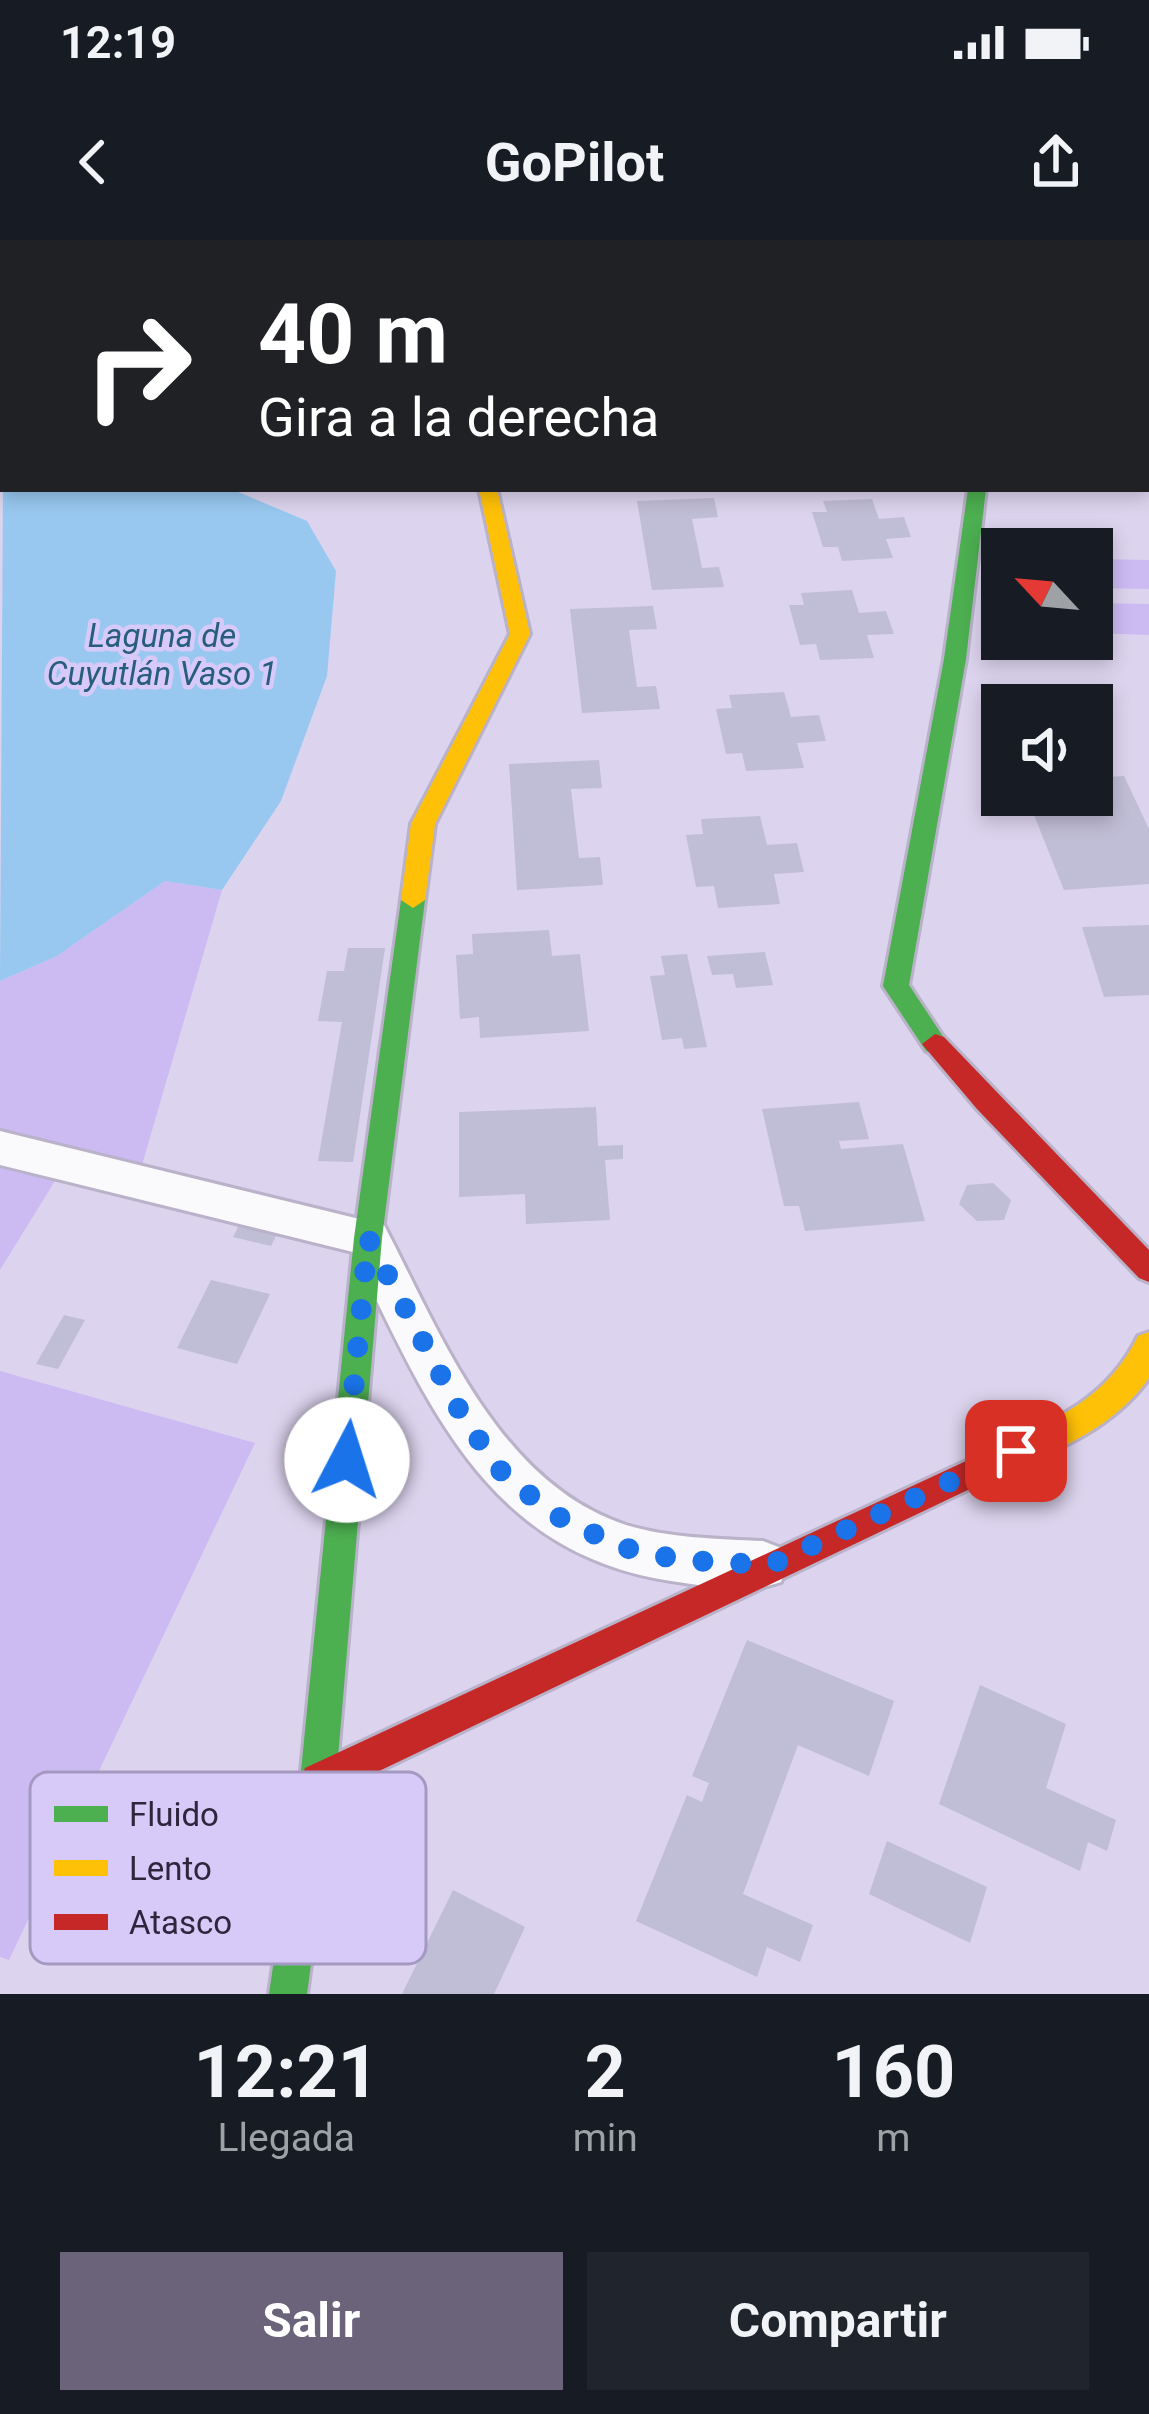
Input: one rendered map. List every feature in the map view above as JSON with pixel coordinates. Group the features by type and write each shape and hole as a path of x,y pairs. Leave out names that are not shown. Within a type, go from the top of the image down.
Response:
{"street":[{"path":"319,1772 368,1238 422,824 520,634 489,492"},
{"path":"977,492 955,658 896,986 921,1032 1120,1230 1149,1270"},
{"path":"0,1148 368,1238 463,1417 500,1470 551,1513 621,1547 680,1560 770,1565"},
{"path":"337,1772 1099,1413 1140,1372 1149,1346"},
{"path":"287,1994 291,1964"}],"shaded area":[{"path":"1113,559 1149,560 1149,589 1113,588"},
{"path":"1113,603 1149,604 1149,635 1113,634"},
{"path":"165,881 222,890 142,1165 74,1150 0,1270 0,981 57,956"},
{"path":"0,1371 255,1443 98,1772 30,1772 30,1916 9,1960 0,1957"}],"water":[{"name":"Laguna de Cuyutlán Vaso 1","path":"3,492 238,492 307,521 336,571 327,676 281,801 222,890 165,881 57,956 0,981"}],"building":[{"path":"714,498 718,517 692,519 702,568 719,567 724,587 652,590 637,501"},
{"path":"872,499 879,519 904,517 911,537 886,539 893,558 842,561 838,547 823,547 812,512 827,512 823,501"},
{"path":"852,590 859,613 886,611 894,634 867,635 874,658 820,660 816,644 800,645 789,605 804,605 801,593"},
{"path":"653,606 657,629 629,630 637,687 656,686 660,709 582,713 570,609"},
{"path":"784,692 791,717 819,715 826,741 797,743 804,768 746,771 742,753 726,754 716,709 732,708 729,695"},
{"path":"599,760 602,788 571,789 579,858 600,857 603,885 517,890 509,764"},
{"path":"1124,776 1149,829 1149,884 1064,890 1034,816 1113,816 1113,777"},
{"path":"760,816 767,845 797,843 804,872 774,874 780,904 718,908 714,886 696,887 686,835 703,834 701,819"},
{"path":"1149,925 1149,995 1104,997 1082,927"},
{"path":"549,930 552,956 580,954 589,1031 480,1038 479,1017 460,1019 456,955 473,954 472,934"},
{"path":"348,948 385,948 353,1162 318,1161 342,1022 318,1021 327,971 344,971"},
{"path":"765,952 773,985 736,988 733,974 712,975 707,956"},
{"path":"687,954 707,1047 684,1049 682,1038 662,1040 650,976 665,975 661,956"},
{"path":"859,1102 869,1139 839,1141 841,1149 903,1144 925,1221 805,1231 799,1206 784,1206 762,1109"},
{"path":"596,1107 598,1146 623,1145 623,1159 605,1160 610,1220 526,1224 525,1194 459,1197 459,1112"},
{"path":"993,1183 1011,1200 1004,1220 977,1221 959,1204 967,1185"},
{"path":"246,1211 284,1220 271,1246 233,1237"},
{"path":"211,1280 270,1294 237,1364 177,1348"},
{"path":"64,1315 85,1320 58,1369 36,1364"},
{"path":"747,1640 894,1701 869,1776 798,1745 743,1894 813,1925 800,1962 767,1947 757,1977 636,1921 687,1795 702,1802 709,1783 692,1776"},
{"path":"980,1685 1066,1724 1046,1788 1116,1820 1107,1851 1088,1842 1080,1871 939,1804"},
{"path":"887,1841 987,1887 970,1943 869,1894"},
{"path":"453,1890 525,1927 494,1994 402,1994 417,1964 426,1964 426,1945"}],"traffic: fast":[{"path":"935,1044 896,986 955,659 977,492"},
{"path":"319,1772 368,1238 413,900"},
{"path":"288,1994 292,1964"}],"traffic: slow":[{"path":"413,900 423,824 520,634 489,492"},
{"path":"1007,1456 1092,1415 1110,1401 1126,1386 1149,1345"}],"traffic: jam":[{"path":"935,1044 1149,1270"},
{"path":"337,1772 1007,1456"}],"route":[{"path":"347,1460 368,1238 463,1417 500,1470 551,1513 621,1547 680,1560 770,1565 1016,1451"}]}
